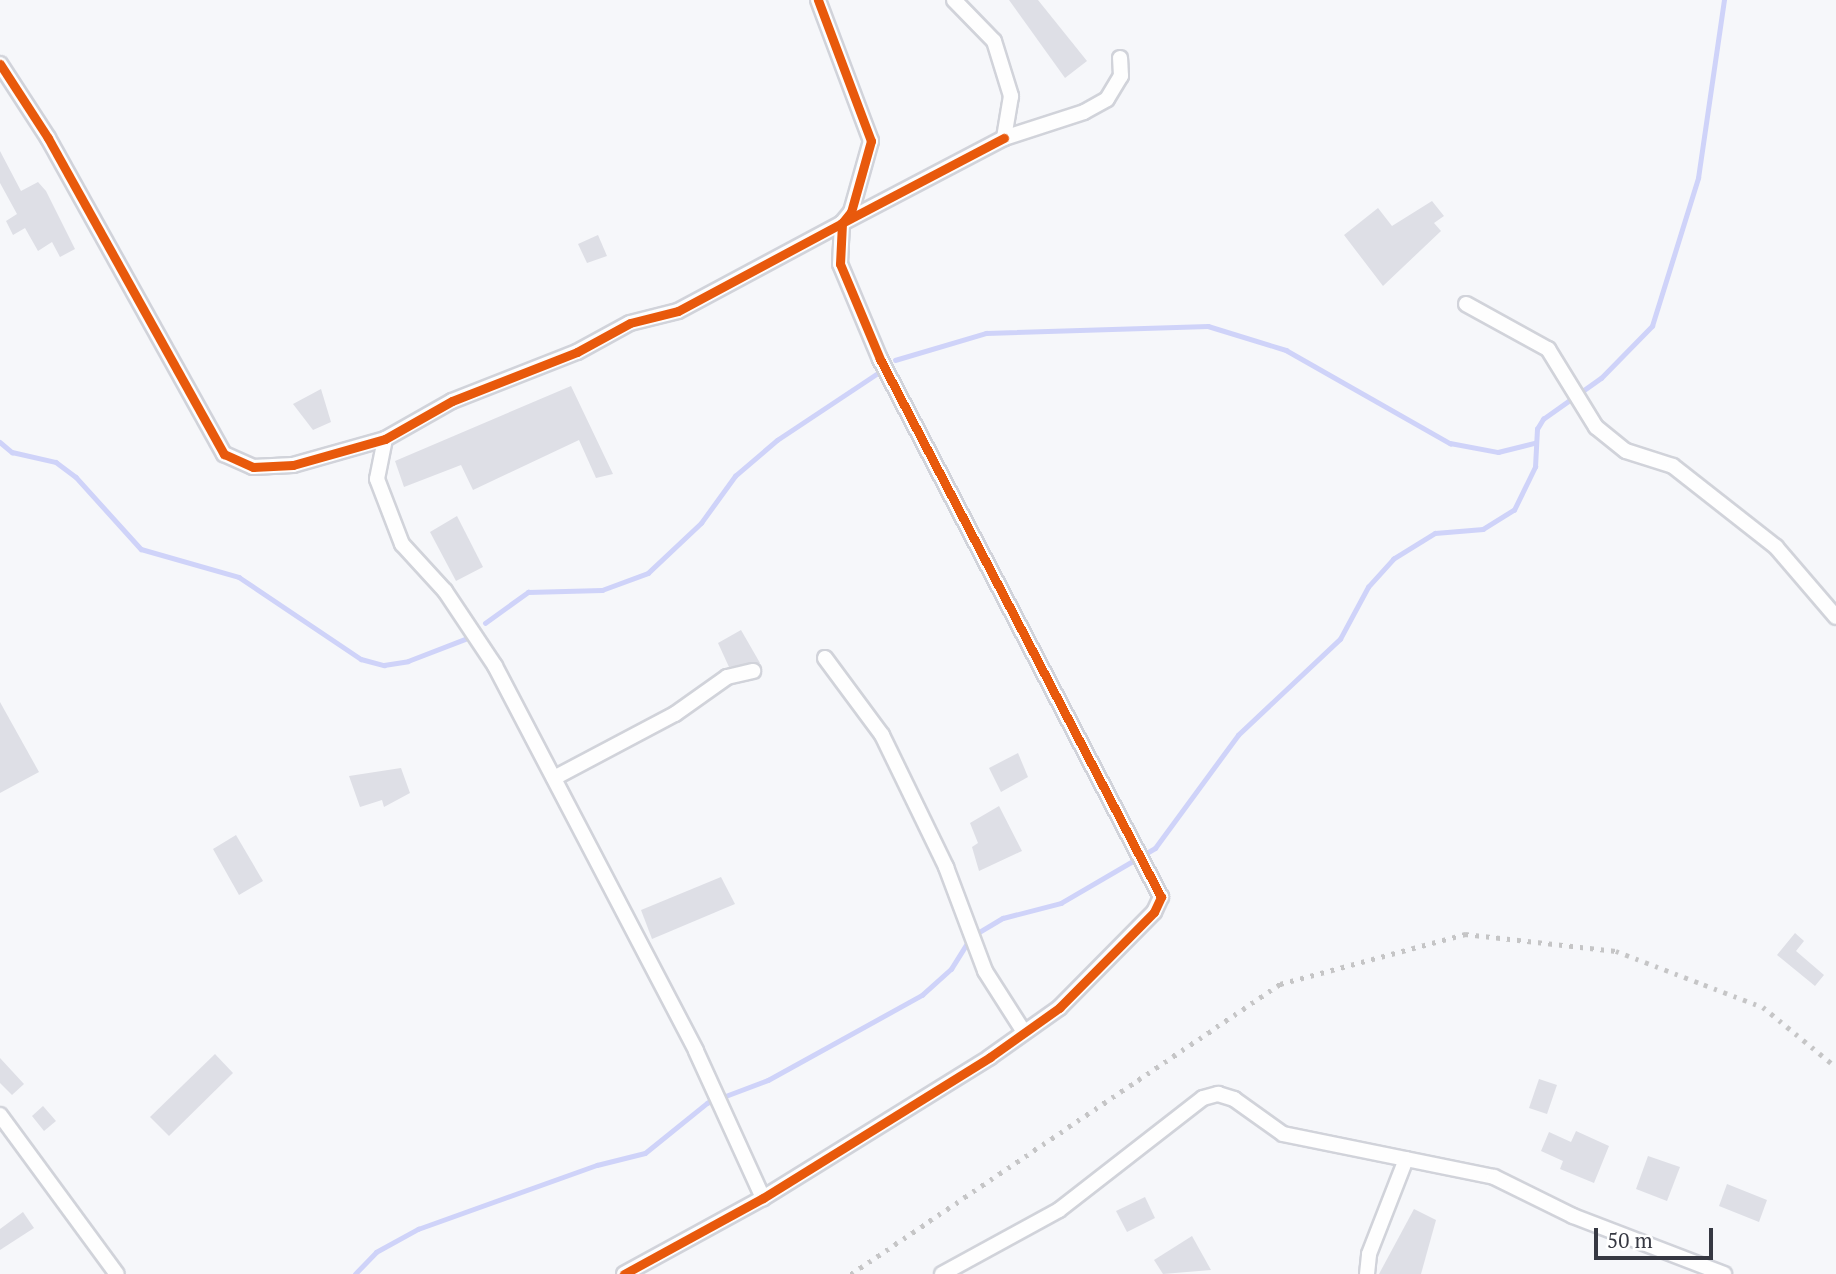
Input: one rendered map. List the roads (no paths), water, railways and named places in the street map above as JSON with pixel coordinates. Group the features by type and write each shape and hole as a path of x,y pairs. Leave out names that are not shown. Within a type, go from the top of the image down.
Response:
{"street":[{"path":"624,1274 763,1198 1059,1008 1154,912 1160,885 880,359 845,285 842,223 851,212 871,141 818,0"},
{"path":"954,0 994,41 1011,96 1004,138"},
{"path":"0,64 48,138 224,454 253,467 293,465 385,439 452,401 577,352 630,323 678,311 1004,138 1084,112 1107,99 1121,76 1120,58"},
{"path":"1466,304 1548,349 1596,427 1626,451 1673,467 1758,533 1836,617"},
{"path":"385,439 377,479 402,544 480,640 696,1051 763,1198"},
{"path":"825,658 882,735 946,867 985,971 1024,1032"},
{"path":"554,778 675,714 727,677 753,671"},
{"path":"942,1274 1059,1210 1203,1098 1218,1094 1234,1099 1283,1133 1494,1177 1585,1221 1724,1274"},
{"path":"0,1115 117,1274"},
{"path":"1367,1274 1369,1254 1406,1160"}],"waterway":[{"path":"976,934 1003,918 1061,903 1155,848 1238,735 1340,639 1368,587 1393,559 1435,533 1483,529 1514,510 1535,467 1537,429 1543,419 1601,378 1652,326 1698,178 1724,0"},
{"path":"895,360 986,333 1208,326 1286,350 1450,443 1498,452 1535,443"},
{"path":"485,623 528,592 602,590 648,573 701,523 735,476 777,440 878,373"},
{"path":"0,442 12,452 56,462 76,477 141,549 239,577 361,659 384,665 408,661 465,639"},
{"path":"355,1274 376,1252 418,1229 597,1165 645,1153 707,1103 768,1080 922,995 951,969 969,940"}],"railway":[{"path":"851,1274 1280,984 1465,934 1616,951 1763,1007 1836,1067"}]}
